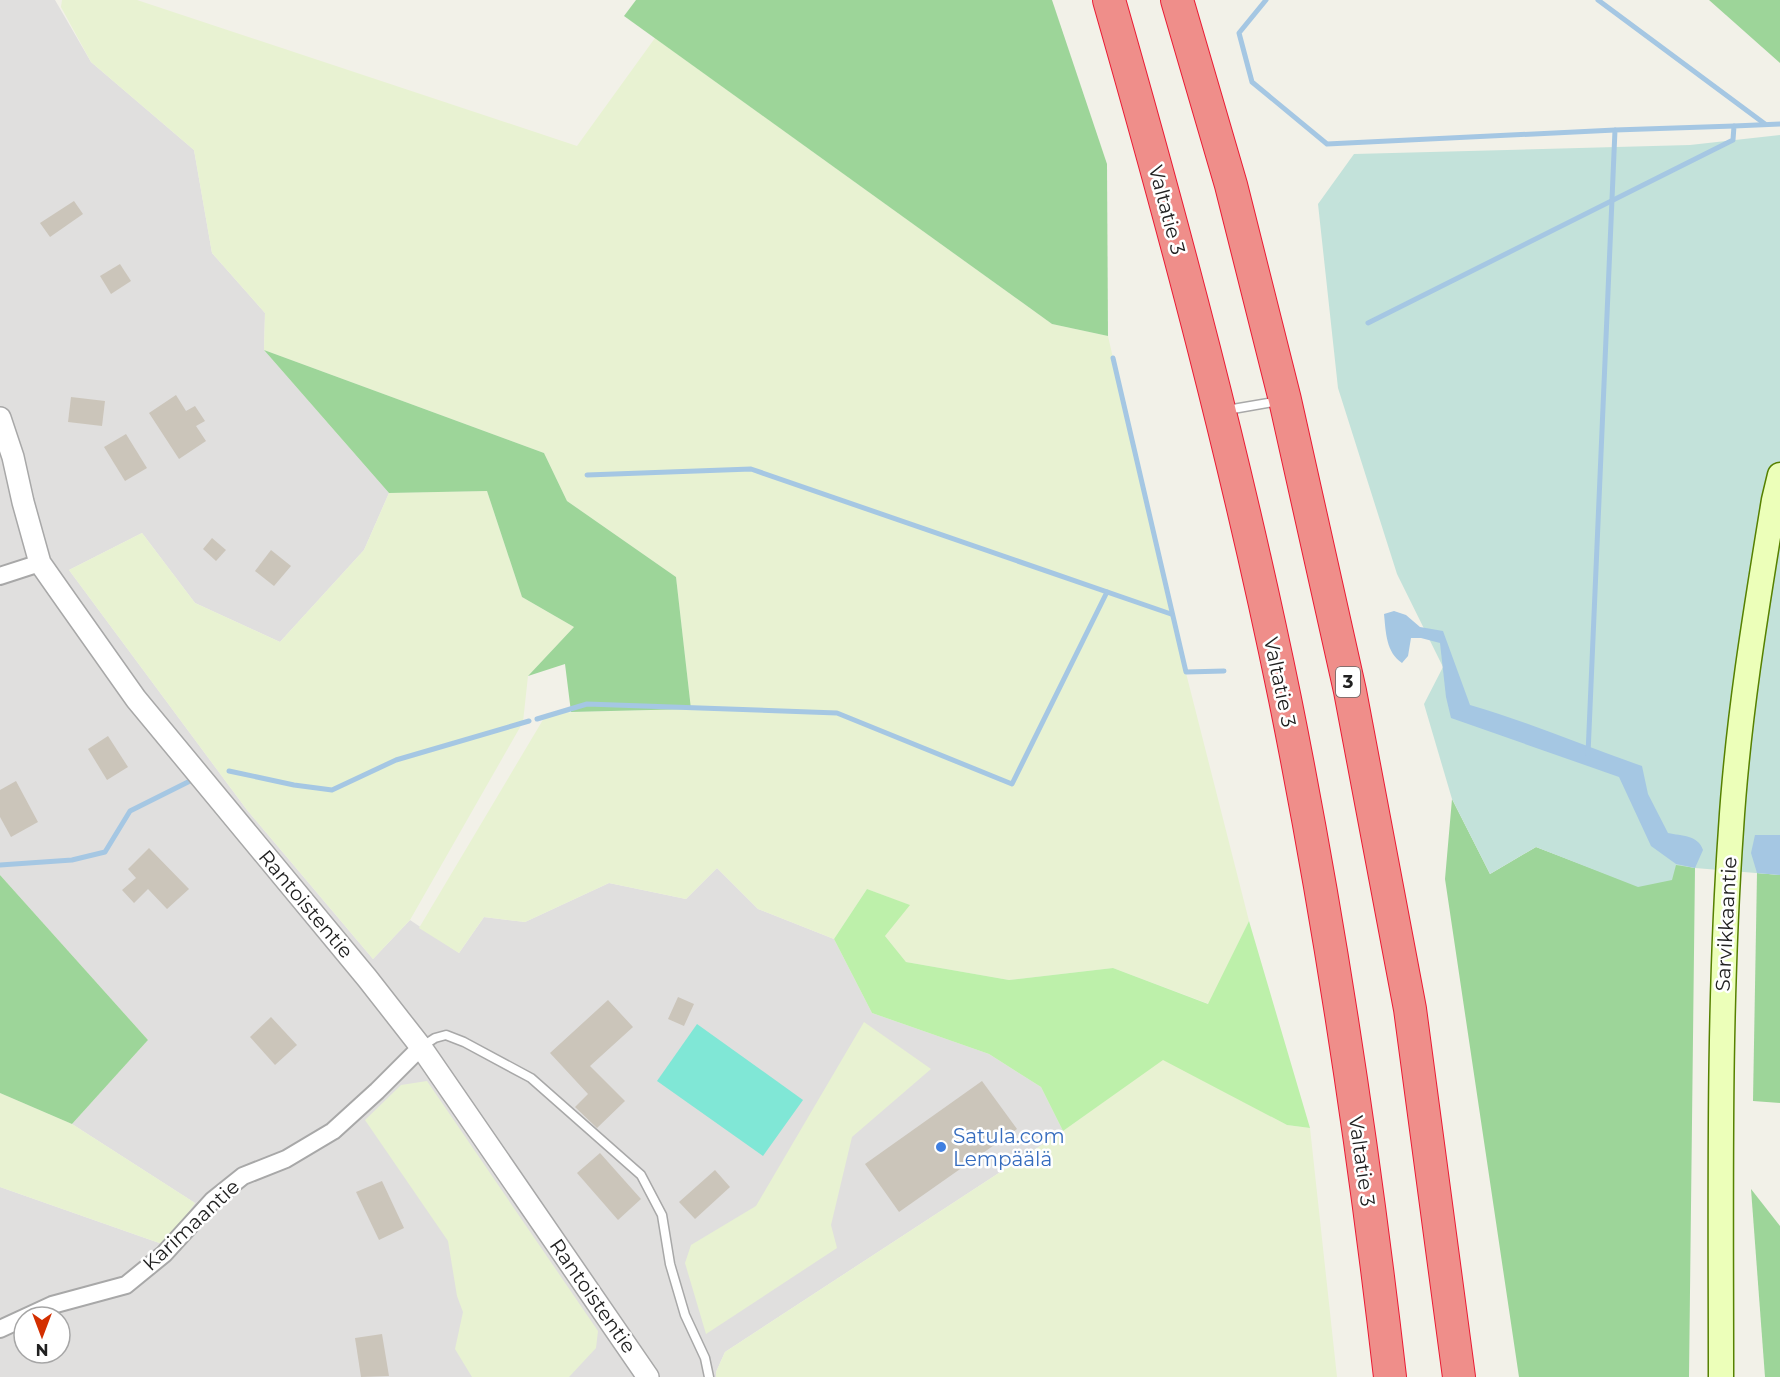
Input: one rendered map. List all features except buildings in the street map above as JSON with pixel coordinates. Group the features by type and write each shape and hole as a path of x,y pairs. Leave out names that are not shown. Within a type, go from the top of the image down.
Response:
{"highway":[{"name":"Valtatie 3","path":"1109,0 1221,411 1284,698 1308,820 1340,1012 1381,1295 1390,1377"},
{"name":"3","path":"1177,0 1231,185 1285,400 1350,691 1410,1009 1459,1377"}],"main road":[{"name":"Sarvikkaantie","path":"1721,1377 1721,1004 1731,827 1746,673 1780,475"}],"street":[{"name":"Rantoistentie","path":"0,418 13,457 40,563 136,699 367,978 421,1047 648,1377"},
{"path":"0,576 40,563"},
{"name":"Karimaantie","path":"0,1329 52,1305 126,1285 164,1254 213,1200 243,1176 286,1159 333,1131 421,1047"}],"lane":[{"path":"1221,411 1285,400"},
{"path":"421,1047 435,1038 446,1035 464,1042 531,1078 640,1175 662,1215 670,1264 685,1315 705,1358 709,1377"}],"shaded area":[{"path":"0,0 55,0 91,62 194,150 212,253 265,313 264,350 389,493 364,550 280,642 195,603 142,533 69,570 247,810 373,959 410,920 459,953 484,917 525,922 609,883 686,899 717,868 758,909 834,939 872,1013 989,1054 1041,1087 1063,1131 725,1352 716,1377 0,1377 0,1187 165,1245 195,1203 72,1124 148,1040 0,875"},
{"path":"1780,135 1780,875 1676,865 1672,880 1638,887 1536,847 1490,874 1452,799 1424,704 1443,667 1397,574 1338,388 1318,204 1354,154 1690,145"},
{"path":"1394,611 1406,615 1420,627 1443,631 1470,705 1642,766 1648,794 1668,833 1689,837 1701,845 1703,850 1695,868 1676,864 1651,846 1619,777 1451,718 1446,697 1440,643 1411,638 1408,656 1402,663 1390,648 1386,635 1384,614"},
{"path":"1755,835 1780,835 1780,875 1757,873 1751,853"},
{"path":"697,1024 803,1100 763,1156 657,1081"}],"green space":[{"path":"62,0 137,0 577,146 655,38 1052,324 1108,336 1171,614 1249,921 1209,1004 1113,968 1009,980 906,962 885,936 909,905 867,889 834,939 758,909 717,868 686,899 609,883 525,922 484,917 459,953 419,928 547,713 691,709 676,577 567,501 544,453 264,350 265,313 212,253 194,150 91,62 61,7"},
{"path":"636,0 1052,0 1107,164 1108,336 1052,324 624,16"},
{"path":"1709,0 1780,0 1780,63"},
{"path":"264,350 544,453 567,501 676,577 691,709 571,712 565,664 528,676 574,627 522,597 487,491 389,493"},
{"path":"487,491 522,597 574,627 528,676 523,722 410,920 373,959 247,810 69,570 142,533 195,603 280,642 364,550 389,493"},
{"path":"1452,799 1490,874 1536,847 1638,886 1676,864 1695,868 1689,1377 1519,1377 1445,879"},
{"path":"1757,873 1780,875 1780,1103 1753,1101"},
{"path":"0,875 148,1040 72,1124 0,1093"},
{"path":"867,889 910,905 885,936 906,962 1009,980 1113,968 1208,1004 1249,921 1310,1128 1287,1125 1163,1060 1063,1131 1041,1087 989,1054 872,1013 834,939"},
{"path":"864,1022 931,1069 852,1137 831,1225 837,1248 706,1334 685,1263 691,1245 756,1206"},
{"path":"1163,1059 1287,1125 1310,1128 1337,1377 716,1377 725,1352 1063,1131"},
{"path":"427,1081 598,1331 596,1348 569,1377 472,1377 455,1349 463,1312 457,1296 448,1241 365,1120 401,1085"},
{"path":"0,1093 72,1124 195,1203 165,1245 0,1187"},
{"path":"1751,1189 1780,1226 1780,1377 1765,1377"}],"waterway":[{"path":"1266,0 1239,33 1252,82 1327,144 1615,130"},
{"path":"1598,0 1765,124"},
{"path":"1368,323 1733,140 1734,126 1780,124"},
{"path":"1588,754 1615,130 1734,126"},
{"path":"1113,358 1186,672 1224,671"},
{"path":"587,475 751,469 1171,614"},
{"path":"537,719 587,704 837,713 1012,784 1107,592"},
{"path":"229,771 294,785 332,790 396,760 529,721"},
{"path":"0,865 72,860 105,852 130,811 194,779"}],"place":[{"name":"Satula.com Lempäälä","path":"941,1147"}]}
